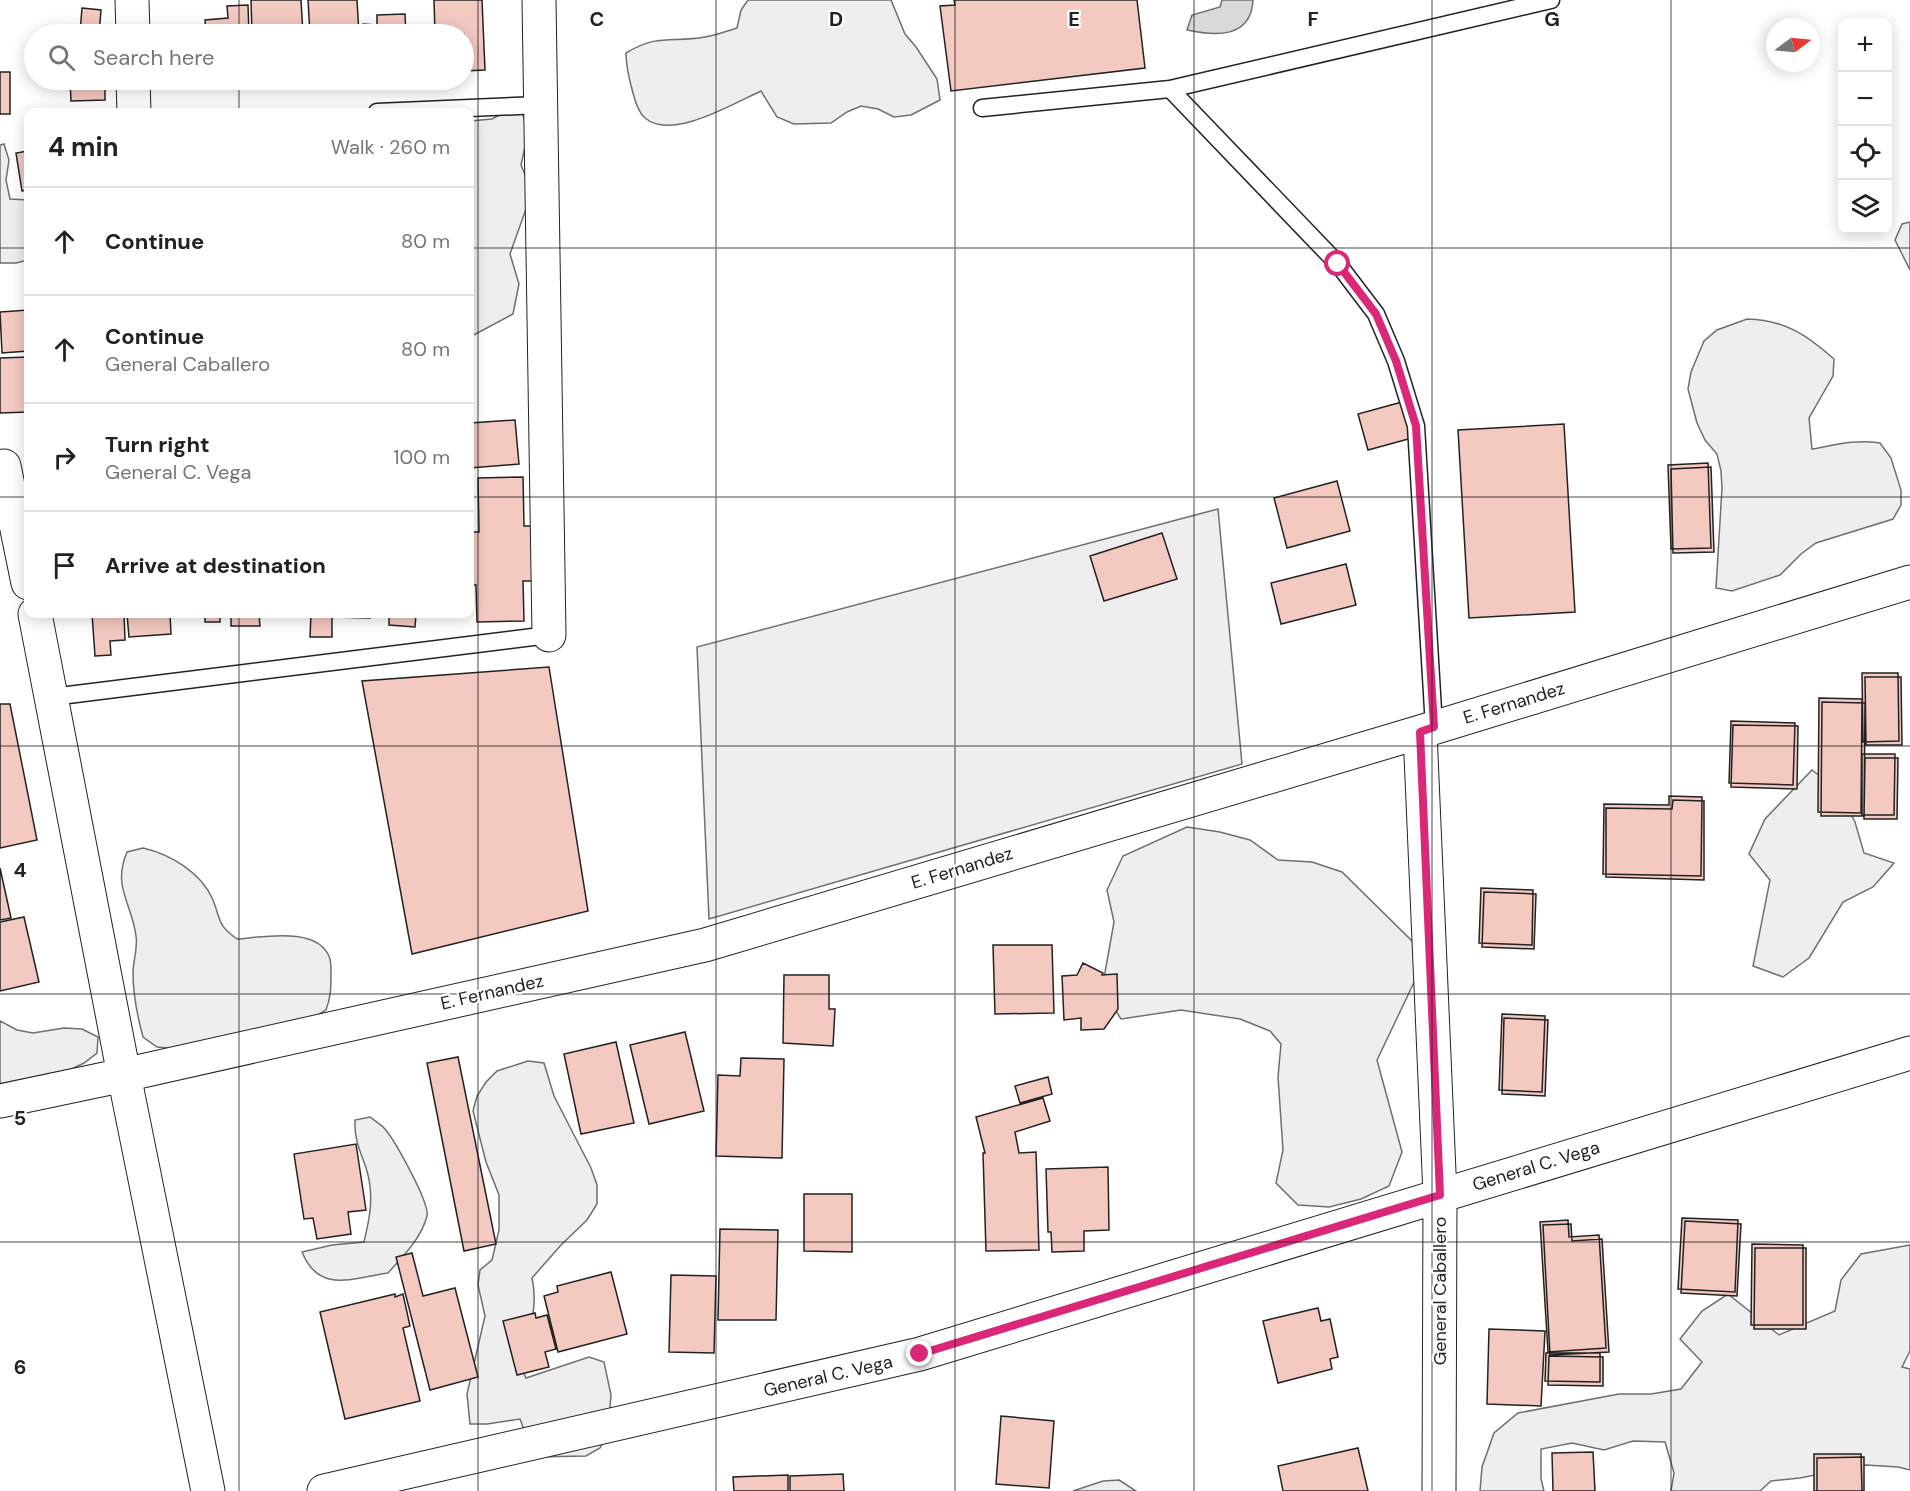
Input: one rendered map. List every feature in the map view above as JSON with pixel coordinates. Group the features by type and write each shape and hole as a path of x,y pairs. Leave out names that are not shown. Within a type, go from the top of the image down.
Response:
{"street":[{"path":"132,0 133,24"},
{"path":"539,0 549,635"},
{"path":"133,90 134,108"},
{"path":"11,465 24,555"},
{"name":"E. Fernandez","path":"0,1101 705,945 1427,730 1910,582"},
{"path":"36,618 124,1075 208,1491"},
{"name":"General Caballero","path":"1427,730 1440,1195 1439,1491"},
{"name":"General C. Vega","path":"324,1491 920,1354 1910,1053"}],"lane":[{"path":"982,108 1170,89 1551,0"},
{"path":"1170,89 1338,264 1376,314 1396,361 1416,426 1427,730"},
{"path":"470,108 540,105"},
{"path":"52,697 549,635"}],"shaded area":[{"path":"748,0 891,0 905,34 937,79 940,100 911,115 894,117 878,109 861,106 831,123 794,124 777,117 761,91 720,111 686,123 657,124 645,118 634,96 626,53 648,43 705,37 737,28 741,10"},
{"path":"1222,0 1253,0 1251,13 1246,22 1230,32 1209,33 1187,30 1192,15 1220,7"},
{"path":"520,104 528,133 521,165 532,192 510,254 519,284 513,314 474,335 474,121 492,119"},
{"path":"4,144 9,160 6,180 10,199 24,200 24,261 16,263 0,263 0,145"},
{"path":"1910,222 1910,270 1895,240 1902,224"},
{"path":"1747,319 1773,322 1795,330 1834,359 1833,376 1809,418 1812,449 1854,442 1880,443 1891,458 1901,490 1901,505 1893,519 1816,543 1780,575 1732,591 1716,588 1721,471 1717,454 1705,440 1697,423 1688,389 1691,372 1704,341 1717,330"},
{"path":"1218,509 1242,764 709,919 697,647"},
{"path":"1812,770 1839,791 1855,822 1864,853 1894,863 1873,887 1843,902 1809,958 1783,977 1753,966 1770,880 1749,854 1765,819"},
{"path":"1187,827 1250,840 1278,860 1312,862 1342,872 1412,941 1419,972 1377,1060 1402,1152 1389,1186 1361,1199 1329,1207 1298,1205 1276,1183 1283,1150 1278,1077 1281,1044 1270,1031 1240,1019 1181,1010 1121,1019 1102,989 1114,922 1107,890 1123,856"},
{"path":"143,848 174,860 193,873 208,890 223,926 237,939 290,936 315,942 324,949 330,959 331,968 329,1001 326,1010 296,1028 211,1052 157,1047 143,1037 134,990 136,936 124,895 122,875 127,852"},
{"path":"0,1021 17,1030 33,1033 64,1028 82,1029 98,1037 97,1053 84,1063 39,1085 0,1092"},
{"path":"528,1061 544,1063 554,1096 591,1168 597,1185 597,1204 587,1220 532,1278 533,1311 519,1362 526,1378 589,1357 604,1362 611,1395 608,1432 600,1448 586,1456 534,1457 520,1419 470,1424 467,1394 485,1316 478,1285 480,1270 492,1260 499,1230 499,1195 486,1162 473,1111 477,1096 497,1071"},
{"path":"370,1117 385,1129 403,1158 418,1186 427,1216 416,1240 388,1273 349,1280 327,1278 318,1274 309,1265 302,1252 332,1245 364,1242 371,1198 367,1171 357,1140 355,1120"},
{"path":"1910,1245 1910,1351 1902,1367 1910,1369 1910,1470 1866,1465 1800,1478 1771,1481 1760,1491 1671,1491 1674,1473 1665,1442 1633,1441 1604,1450 1572,1443 1541,1449 1541,1479 1544,1491 1480,1491 1482,1467 1494,1433 1518,1413 1619,1394 1651,1394 1681,1389 1702,1362 1680,1339 1702,1311 1728,1294 1779,1335 1835,1311 1841,1280 1861,1254"},
{"path":"1119,1480 1136,1491 1073,1491 1103,1481"}],"building":[{"path":"251,0 301,0 302,24 252,24"},
{"path":"308,0 357,0 358,24 309,24"},
{"path":"434,0 482,0 485,70 474,71 474,24 435,24"},
{"path":"954,0 1137,0 1145,68 951,91 940,6 955,5"},
{"path":"248,5 249,24 205,24 205,20 228,18 227,6"},
{"path":"82,8 101,10 100,24 81,24"},
{"path":"405,14 406,24 377,24 377,15"},
{"path":"0,72 10,72 10,114 0,114"},
{"path":"70,90 105,90 105,100 71,101"},
{"path":"24,152 24,191 22,191 16,153"},
{"path":"24,310 24,351 2,353 0,312"},
{"path":"24,357 24,412 0,413 0,358"},
{"path":"1402,402 1412,438 1368,450 1358,414"},
{"path":"515,420 519,464 474,468 474,423"},
{"path":"1564,424 1575,612 1469,618 1458,430"},
{"path":"1708,463 1711,548 1671,549 1668,465"},
{"path":"1711,467 1714,552 1673,553 1671,469"},
{"path":"523,477 524,526 531,526 533,581 523,581 524,621 477,622 474,532 479,532 478,478"},
{"path":"1337,481 1350,531 1287,548 1274,498"},
{"path":"1162,533 1177,579 1104,601 1090,556"},
{"path":"1346,564 1356,605 1281,624 1271,583"},
{"path":"92,618 124,618 125,640 110,641 111,655 95,656"},
{"path":"127,618 170,618 171,634 129,637"},
{"path":"205,618 220,618 220,622 205,622"},
{"path":"231,618 259,618 260,626 231,626"},
{"path":"311,618 332,618 332,637 310,637"},
{"path":"389,618 416,618 415,627 389,625"},
{"path":"549,667 588,911 412,954 362,681"},
{"path":"1862,673 1898,673 1899,741 1863,742"},
{"path":"1865,677 1901,677 1902,745 1866,745"},
{"path":"1819,698 1862,699 1861,813 1818,812"},
{"path":"1822,702 1865,703 1864,816 1821,816"},
{"path":"0,704 10,704 37,840 0,848"},
{"path":"1731,721 1795,723 1793,785 1729,783"},
{"path":"1733,725 1798,726 1797,789 1731,787"},
{"path":"1862,754 1895,754 1894,815 1862,815"},
{"path":"1865,758 1898,758 1897,819 1864,819"},
{"path":"1669,796 1702,797 1701,876 1603,874 1604,804 1669,805"},
{"path":"1673,800 1704,801 1704,880 1606,877 1606,808 1672,809"},
{"path":"0,868 11,918 0,920"},
{"path":"1481,888 1533,890 1532,945 1479,943"},
{"path":"1484,892 1536,894 1534,949 1482,947"},
{"path":"24,917 39,982 0,991 0,922"},
{"path":"993,945 1052,945 1054,1013 995,1014"},
{"path":"1083,963 1103,973 1102,975 1117,974 1118,1009 1104,1029 1081,1030 1081,1018 1064,1020 1062,976 1077,975"},
{"path":"784,975 829,975 829,1009 835,1009 833,1046 783,1043"},
{"path":"1502,1014 1545,1016 1542,1092 1499,1090"},
{"path":"1504,1018 1548,1020 1545,1096 1502,1094"},
{"path":"685,1032 704,1111 649,1124 630,1045"},
{"path":"616,1042 634,1123 581,1134 564,1054"},
{"path":"458,1057 496,1244 464,1251 427,1063"},
{"path":"741,1058 784,1059 782,1158 716,1156 718,1075 740,1076"},
{"path":"1048,1077 1052,1094 1020,1103 1015,1086"},
{"path":"1043,1098 1050,1121 1015,1132 1019,1153 1036,1152 1039,1250 986,1251 983,1153 985,1153 976,1117"},
{"path":"356,1144 366,1210 348,1212 351,1234 317,1239 313,1218 304,1219 294,1154"},
{"path":"1108,1167 1109,1230 1084,1231 1084,1251 1052,1252 1051,1232 1048,1232 1046,1169"},
{"path":"804,1194 852,1194 852,1252 804,1251"},
{"path":"1682,1218 1738,1220 1735,1292 1678,1289"},
{"path":"1568,1220 1569,1237 1599,1235 1606,1348 1548,1352 1540,1222"},
{"path":"1685,1221 1741,1224 1737,1296 1681,1293"},
{"path":"1571,1224 1572,1241 1602,1239 1609,1352 1550,1355 1543,1225"},
{"path":"720,1229 778,1230 776,1320 718,1320"},
{"path":"1752,1244 1803,1245 1803,1325 1751,1325"},
{"path":"1755,1248 1806,1248 1806,1329 1754,1329"},
{"path":"412,1253 423,1296 455,1288 478,1377 430,1390 396,1257"},
{"path":"611,1272 627,1334 558,1352 544,1296 558,1292 557,1286"},
{"path":"671,1275 716,1276 714,1353 669,1352"},
{"path":"395,1294 395,1297 403,1294 410,1326 403,1328 420,1401 345,1419 320,1312"},
{"path":"1318,1308 1321,1321 1330,1319 1338,1357 1330,1359 1332,1369 1278,1383 1263,1321"},
{"path":"535,1313 536,1318 547,1315 556,1349 545,1352 549,1367 517,1375 503,1321"},
{"path":"1489,1329 1545,1331 1541,1406 1487,1404"},
{"path":"1546,1353 1600,1353 1600,1382 1545,1381"},
{"path":"1549,1356 1603,1357 1603,1386 1548,1385"},
{"path":"1001,1416 1054,1421 1049,1488 996,1484"},
{"path":"1358,1448 1368,1491 1283,1491 1278,1466"},
{"path":"1593,1452 1595,1491 1553,1491 1552,1453"},
{"path":"1814,1454 1861,1454 1862,1491 1814,1491"},
{"path":"1864,1457 1864,1491 1817,1491 1817,1458"},
{"path":"843,1474 844,1491 790,1491 790,1476"},
{"path":"788,1475 788,1491 734,1491 733,1477"}],"route":[{"path":"920,1354 1440,1195 1420,732 1434,727 1416,426 1396,361 1376,314 1338,264"}]}
